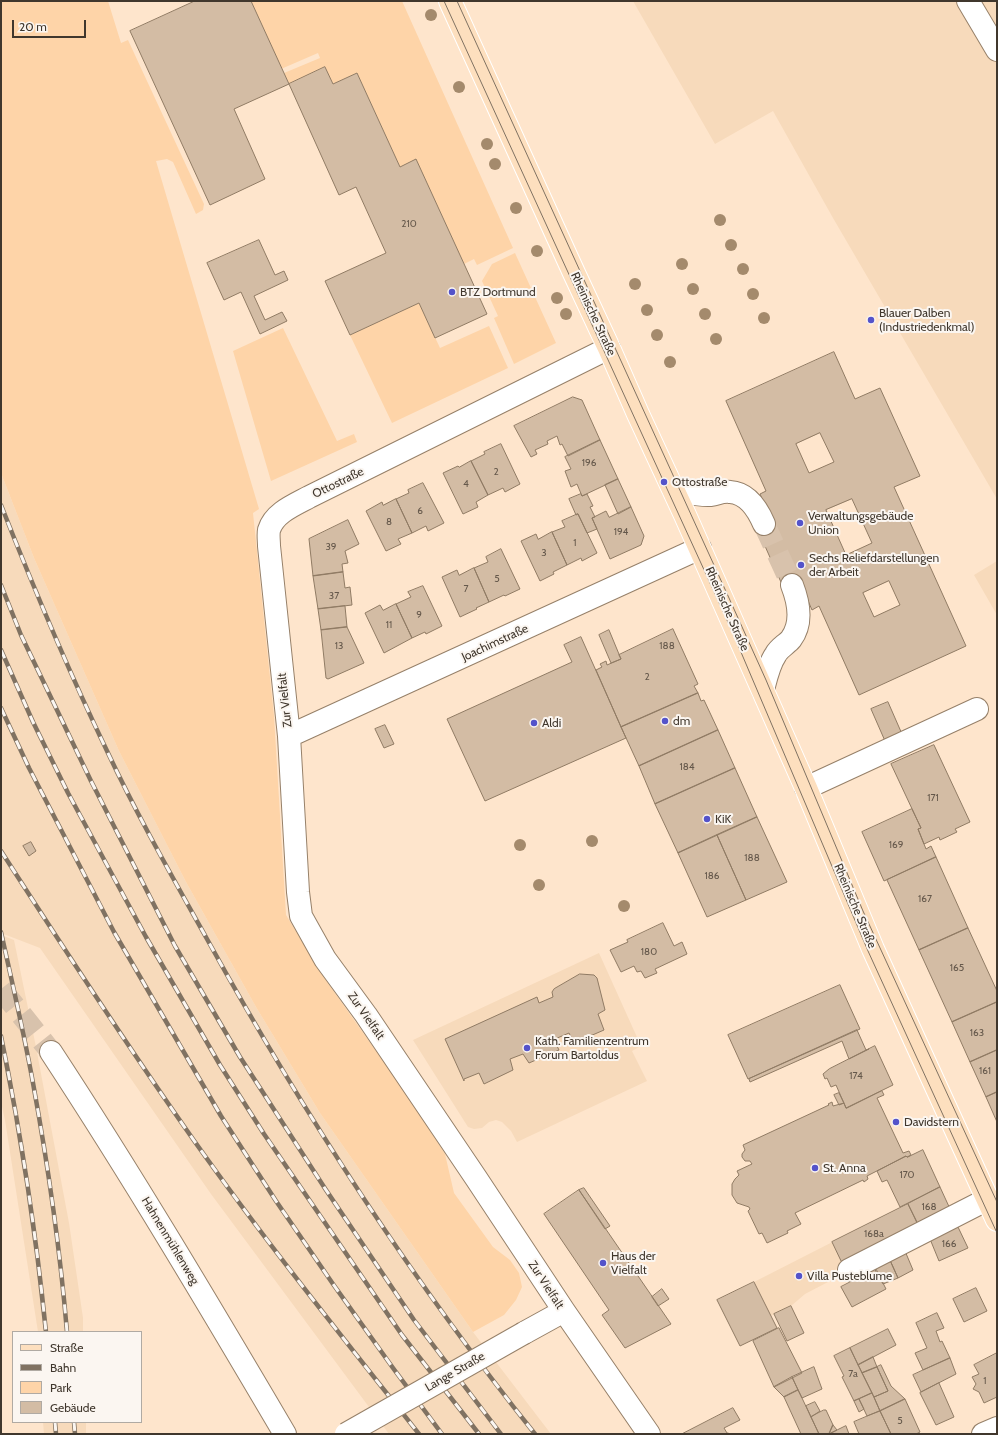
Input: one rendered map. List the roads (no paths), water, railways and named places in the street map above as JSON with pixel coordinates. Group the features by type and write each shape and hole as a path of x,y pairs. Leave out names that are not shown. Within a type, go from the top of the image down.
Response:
{"main road":[{"name":"Rheinische Straße","path":"450,1 674,490 806,788 873,949 997,1220"}],"street":[{"path":"968,1 997,50"},
{"name":"Ottostraße","path":"269,531 275,518 288,508 609,348"},
{"path":"674,490 712,495 730,492 740,495 750,502 758,512 764,524"},
{"name":"Zur Vielfalt","path":"269,531 269,546 289,736 298,892 301,916 324,960 366,1015 564,1311 649,1434"},
{"name":"Joachimstraße","path":"289,736 700,548"},
{"path":"763,690 776,654 790,640 799,623 798,604 792,585"},
{"path":"806,788 978,709"},
{"name":"Hahnenmühlenweg","path":"51,1052 94,1117 174,1247 285,1434"},
{"path":"849,1270 988,1199"},
{"name":"Lange Straße","path":"346,1434 564,1311"},
{"path":"983,1434 997,1428"}],"tunnel":[{"path":"764,524 792,585"},
{"path":"1,989 51,1052"}],"tram line":[{"path":"444,1 732,631 868,951 997,1233"},
{"path":"457,1 766,680 863,911 997,1202"}],"railway":[{"path":"1,505 39,599 119,777 156,847 244,1004 281,1068 360,1194 445,1316 535,1434"},
{"path":"1,585 21,635 91,781 175,946 240,1057 326,1190 414,1320 501,1434"},
{"path":"1,650 33,722 68,793 146,937 220,1065 264,1134 402,1335 479,1434"},
{"path":"1,708 29,768 114,932 221,1116 276,1201 333,1284 442,1434"},
{"path":"1,851 96,998 195,1142 277,1253 419,1434"},
{"path":"1,932 26,1045 44,1145 57,1238 67,1331"},
{"path":"1,1036 27,1184 38,1258 46,1331"},
{"path":"55,1423 56,1434"},
{"path":"74,1423 75,1434"}],"place":[{"name":"BTZ Dortmund","path":"452,292"},
{"name":"Blauer Dalben (Industriedenkmal)","path":"871,320"},
{"name":"Ottostraße","path":"664,482"},
{"name":"Verwaltungsgebäude Union","path":"800,523"},
{"name":"Sechs Reliefdarstellungen der Arbeit","path":"801,565"},
{"name":"dm","path":"665,721"},
{"name":"Aldi","path":"534,723"},
{"name":"KiK","path":"707,819"},
{"name":"Kath. Familienzentrum Forum Bartoldus","path":"527,1048"},
{"name":"Davidstern","path":"896,1122"},
{"name":"St. Anna","path":"815,1168"},
{"name":"Haus der Vielfalt","path":"603,1263"},
{"name":"Villa Pusteblume","path":"799,1276"}]}
